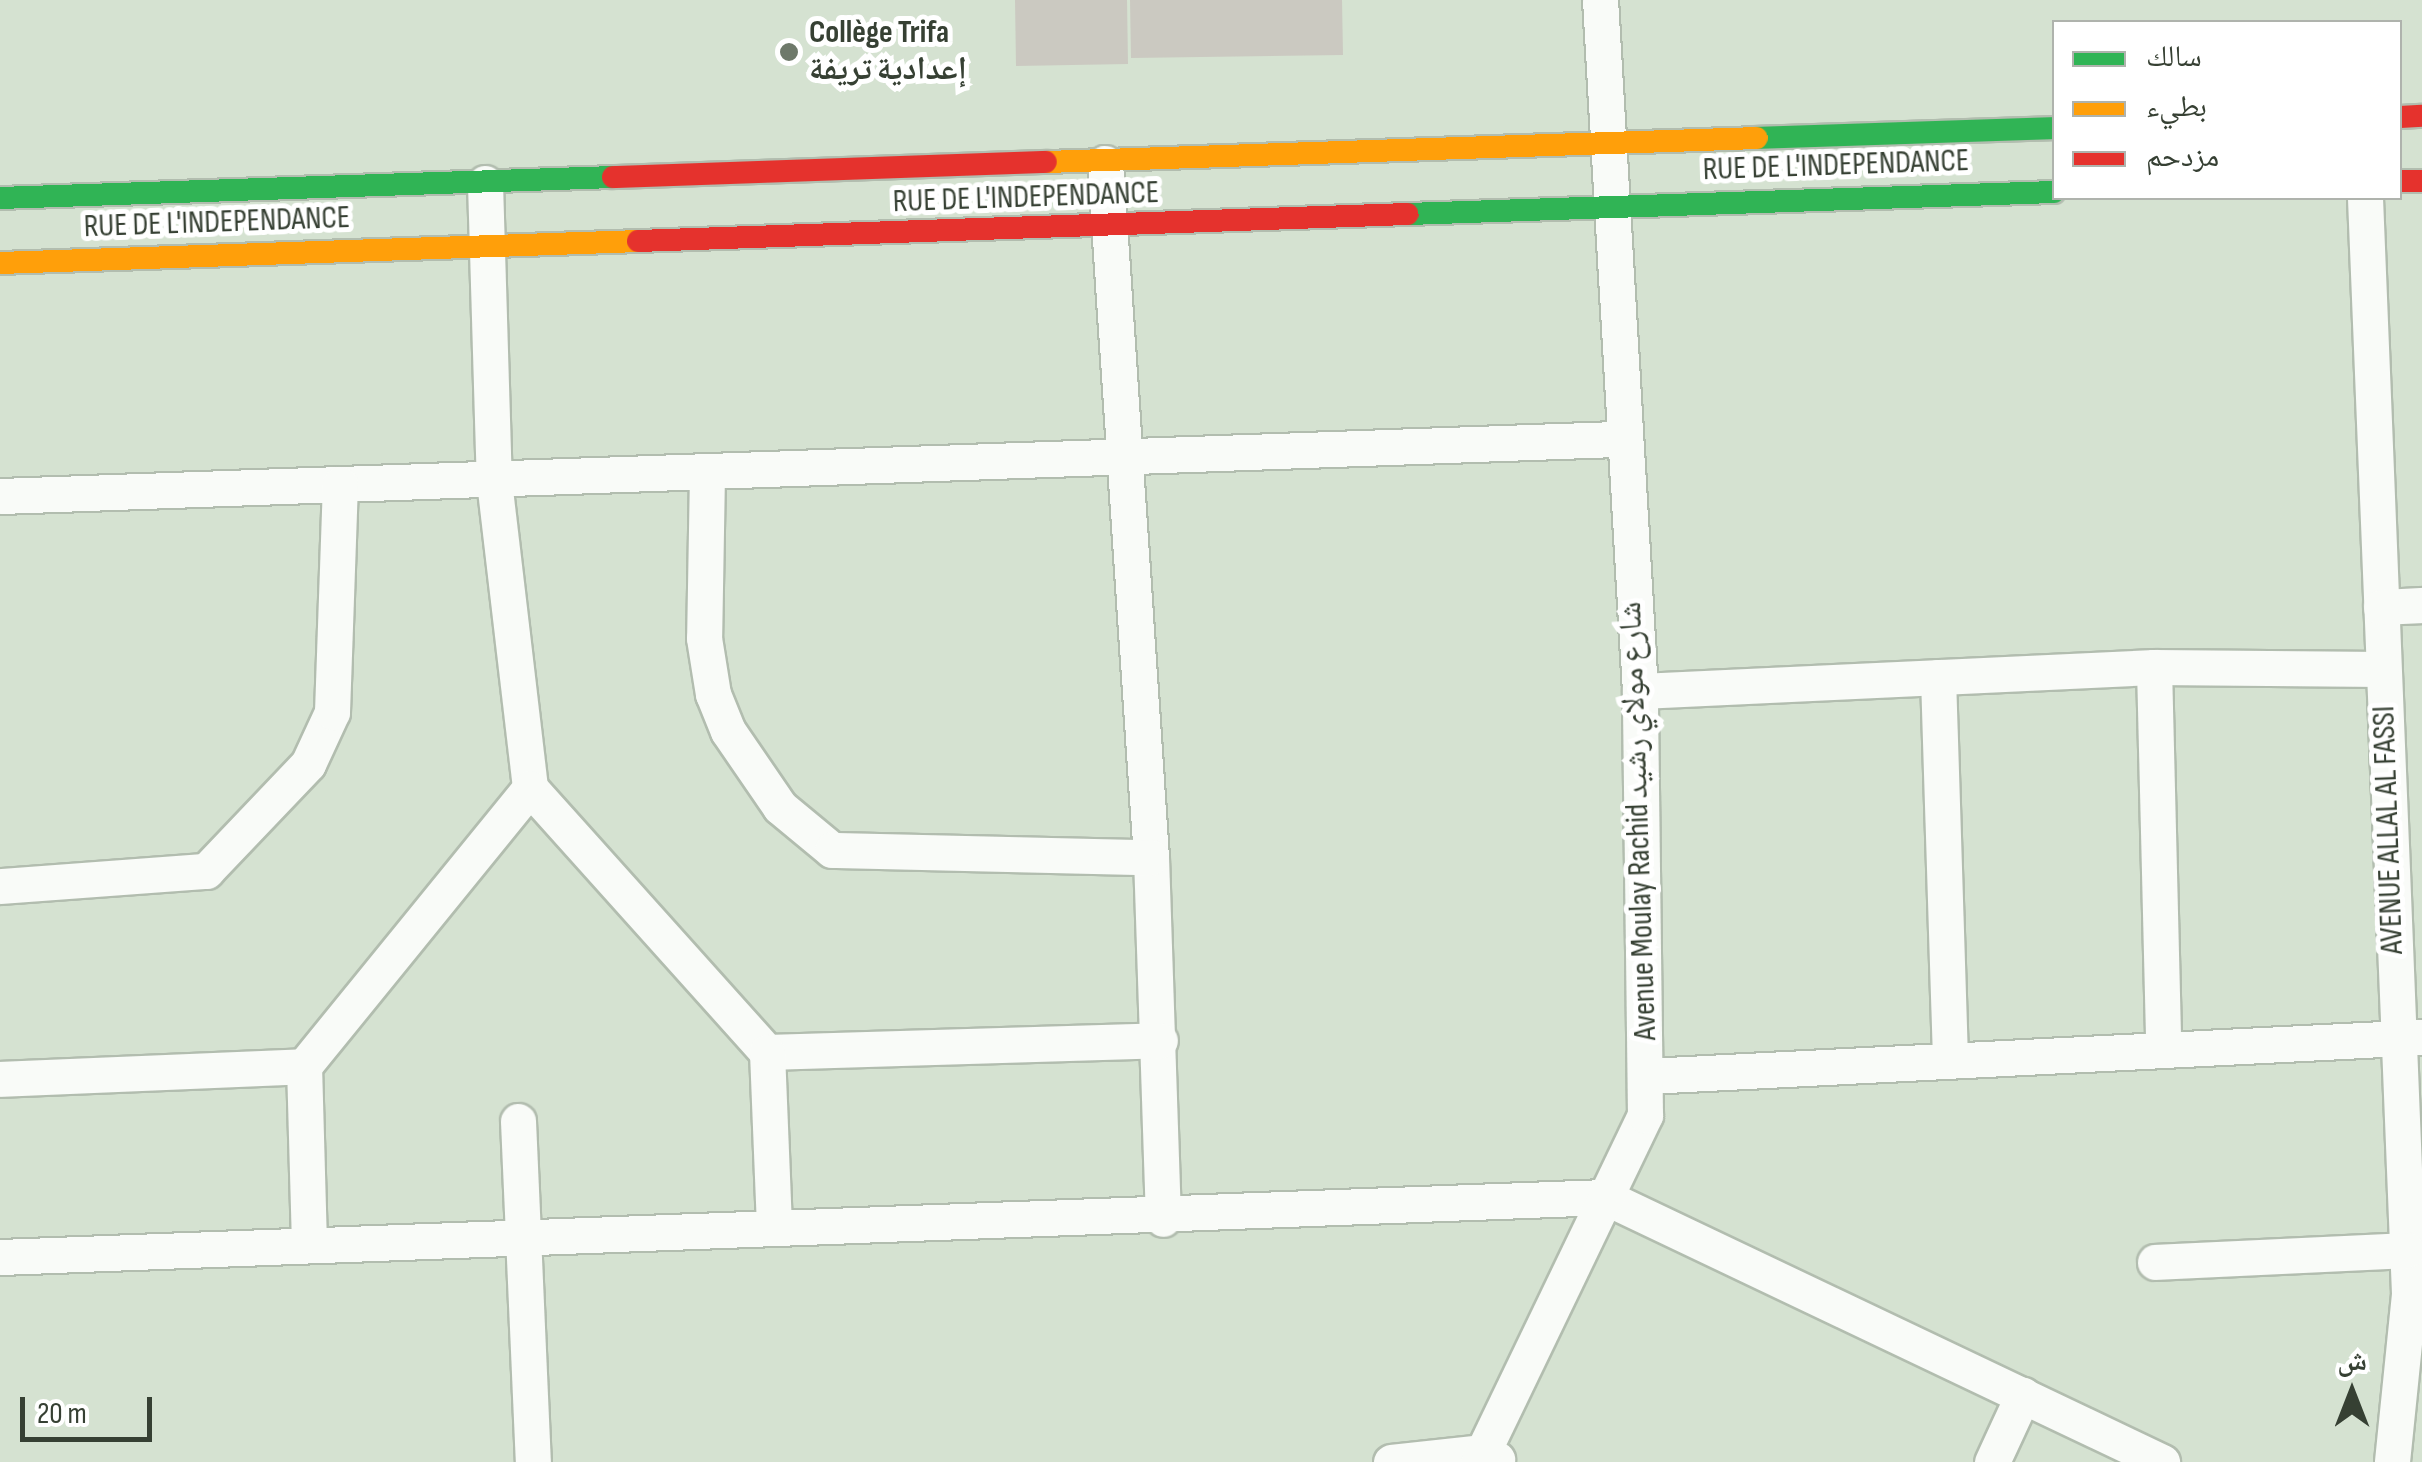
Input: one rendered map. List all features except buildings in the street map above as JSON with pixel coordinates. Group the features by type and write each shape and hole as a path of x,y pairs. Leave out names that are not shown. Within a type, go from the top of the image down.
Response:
{"main road":[{"name":"RUE DE L'INDEPENDANCE","path":"0,198 1104,164 2052,128"},
{"name":"RUE DE L'INDEPENDANCE","path":"0,263 1108,228 2052,192"}],"street":[{"name":"Avenue Moulay Rachid شارع مولاي رشيد","path":"1488,1459 1645,1115 1640,691 1619,439 1600,0"},
{"path":"1104,164 1150,857 1160,1040 1163,1219"},
{"path":"485,182 494,481 530,788 767,1052 774,1227"},
{"name":"AVENUE ALLAL AL FASSI","path":"2365,200 2383,669 2410,1037 2408,1250 2416,1338 2392,1462"},
{"path":"0,496 1619,439"},
{"path":"706,472 704,638 713,694 728,731 780,807 832,850 1150,857"},
{"path":"0,886 206,872 308,764 332,712 340,484"},
{"path":"2381,607 2422,605"},
{"path":"1640,691 2154,666 2383,669"},
{"path":"2154,666 2163,1048"},
{"path":"1938,677 1950,1060"},
{"path":"309,1244 304,1066 530,788"},
{"path":"1647,1076 2410,1037"},
{"path":"767,1052 1160,1040"},
{"path":"0,1078 304,1066"},
{"path":"518,1121 534,1462"},
{"path":"0,1257 774,1227 1163,1219 1606,1197 2162,1462"},
{"path":"2155,1262 2408,1250"},
{"path":"1992,1462 2023,1395"},
{"path":"1390,1462 1488,1459"}],"traffic: fast":[{"path":"1757,138 2052,128"},
{"path":"0,198 613,177"},
{"path":"1408,214 2052,192"}],"traffic: slow":[{"path":"1046,162 1757,138"},
{"path":"0,263 638,241"}],"traffic: jam":[{"path":"2402,117 2422,116"},
{"path":"613,177 1046,162"},
{"path":"2402,181 2422,181"},
{"path":"638,241 1408,214"}],"place":[{"name":"Collège Trifa إعدادية تريفة","path":"789,52"}]}
